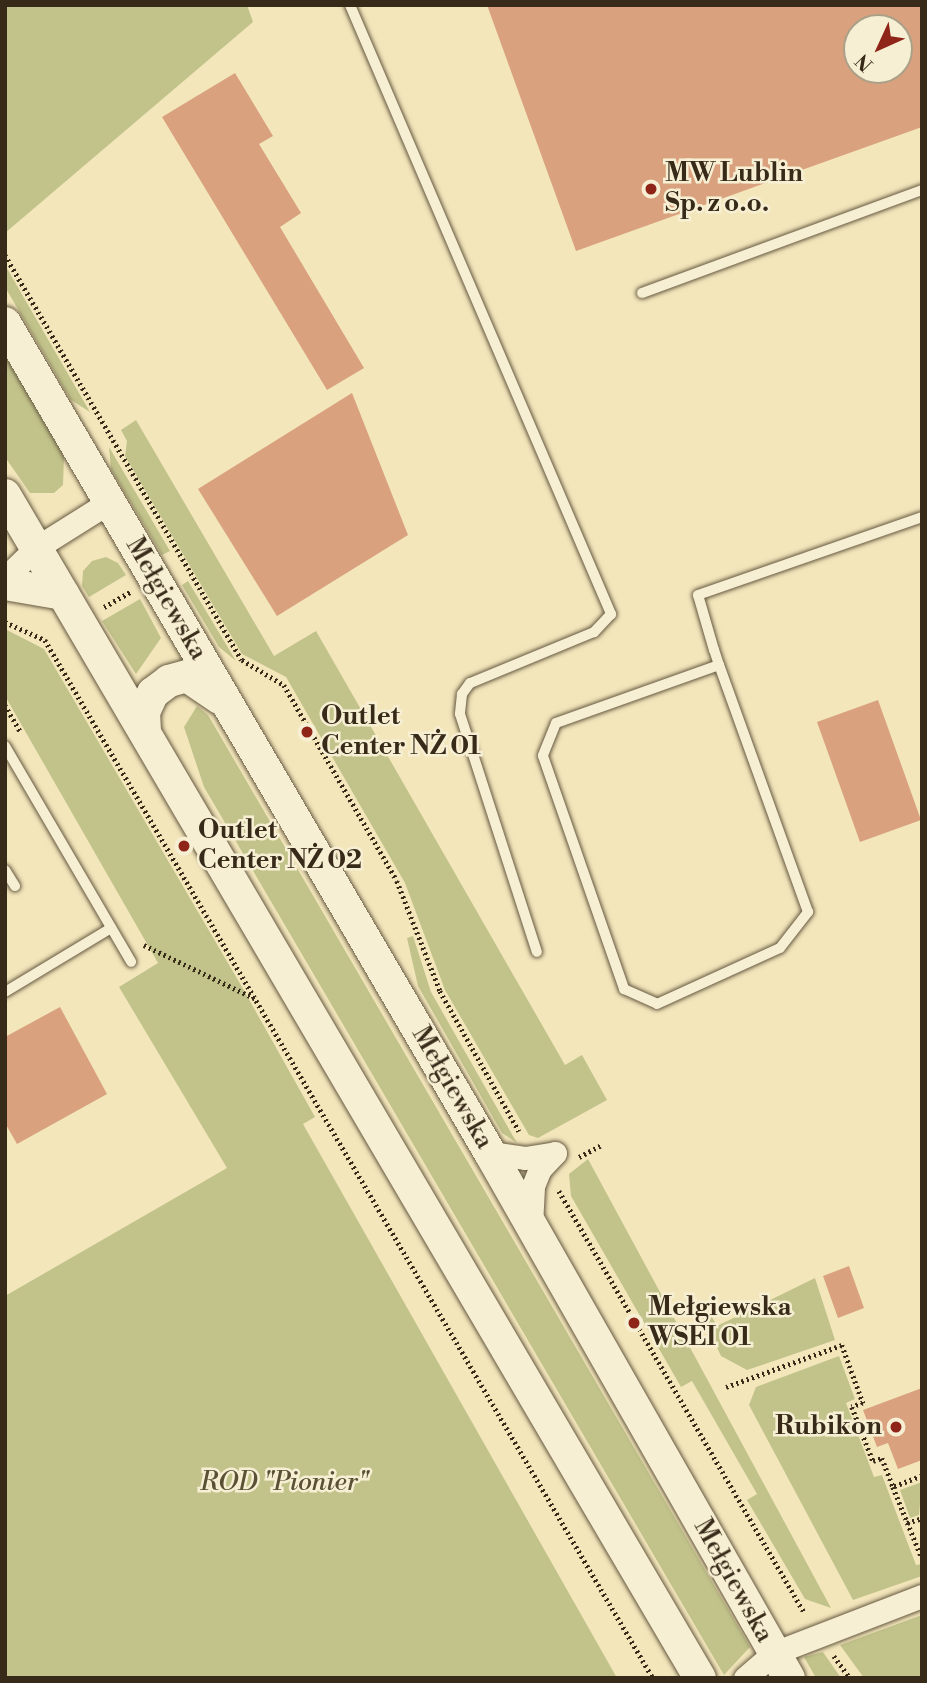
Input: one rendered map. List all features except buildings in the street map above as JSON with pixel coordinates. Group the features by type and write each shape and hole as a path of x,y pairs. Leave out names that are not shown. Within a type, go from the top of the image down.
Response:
{"main road":[{"name":"Mełgiewska","path":"5,323 490,1153 781,1665"},
{"path":"5,495 700,1678"},
{"path":"5,581 63,594"},
{"path":"145,731 149,702 169,681 187,676 226,703"}],"street":[{"path":"5,558 36,548 109,502"},
{"path":"5,581 36,548"},
{"path":"490,1153 559,1159"},
{"path":"531,1225 533,1186 540,1169 559,1159"},
{"path":"745,1678 781,1665 922,1596"}],"lane":[{"path":"350,5 611,614 594,632 470,683 462,694 460,714 537,952"},
{"path":"642,293 922,190"},
{"path":"719,665 556,723 543,756 624,989 657,1004 780,948 808,912 719,665 698,595 922,517"},
{"path":"5,746 131,962"},
{"path":"5,870 15,887"},
{"path":"5,992 111,928"}],"path":[{"path":"5,255 243,660 284,685 397,881 440,991 522,1135"},
{"path":"46,640 184,561"},
{"path":"5,622 46,640 653,1678"},
{"path":"5,705 26,740"},
{"path":"136,934 142,944 256,999"},
{"path":"603,1144 559,1159 559,1192 805,1614"},
{"path":"726,1387 842,1345 863,1403 852,1406 873,1461 882,1458 922,1558"},
{"path":"893,1487 922,1476"},
{"path":"907,1523 922,1518"},
{"path":"830,1649 850,1678"}],"green space":[{"path":"5,5 247,5 253,22 5,233"},
{"path":"5,265 90,412 71,400 5,287"},
{"path":"5,354 64,456 63,485 54,493 30,493 5,457"},
{"path":"136,420 274,656 316,631 565,1065 582,1055 607,1100 538,1138 529,1135 445,990 405,883 286,677 242,654 125,456 127,441 121,430"},
{"path":"109,447 170,551 162,555 111,469"},
{"path":"106,557 118,563 126,575 89,597 82,586 83,571 92,561"},
{"path":"188,581 236,661 219,647 182,585"},
{"path":"140,599 161,638 136,674 102,621"},
{"name":"ROD \"Pionier\"","path":"5,629 44,649 242,987 315,1117 303,1124 617,1678 5,1678 5,1296 227,1168 119,987 158,963 5,696"},
{"path":"197,706 208,715 750,1647 724,1675 204,787 184,727"},
{"path":"413,936 431,992 517,1143 502,1133 418,986 407,938"},
{"path":"588,1159 831,1608 805,1599 747,1500 757,1494 692,1381 681,1387 571,1196 569,1174"},
{"path":"815,1278 835,1340 747,1370 721,1356 703,1318 708,1310 717,1326"},
{"path":"839,1356 855,1399 846,1403 874,1477 882,1475 916,1565 922,1564 922,1576 853,1600 749,1405 756,1387"},
{"path":"922,1482 919,1515 910,1518 900,1490"},
{"path":"922,1615 922,1678 864,1678 840,1645"},
{"path":"823,1652 841,1678 816,1678 804,1657"}],"place":[{"name":"MW Lublin Sp. z o.o.","path":"651,189"},
{"name":"Outlet Center NŻ 01","path":"307,732"},
{"name":"Outlet Center NŻ 02","path":"184,846"},
{"name":"Mełgiewska WSEI 01","path":"634,1323"},
{"name":"Rubikon","path":"896,1427"}]}
